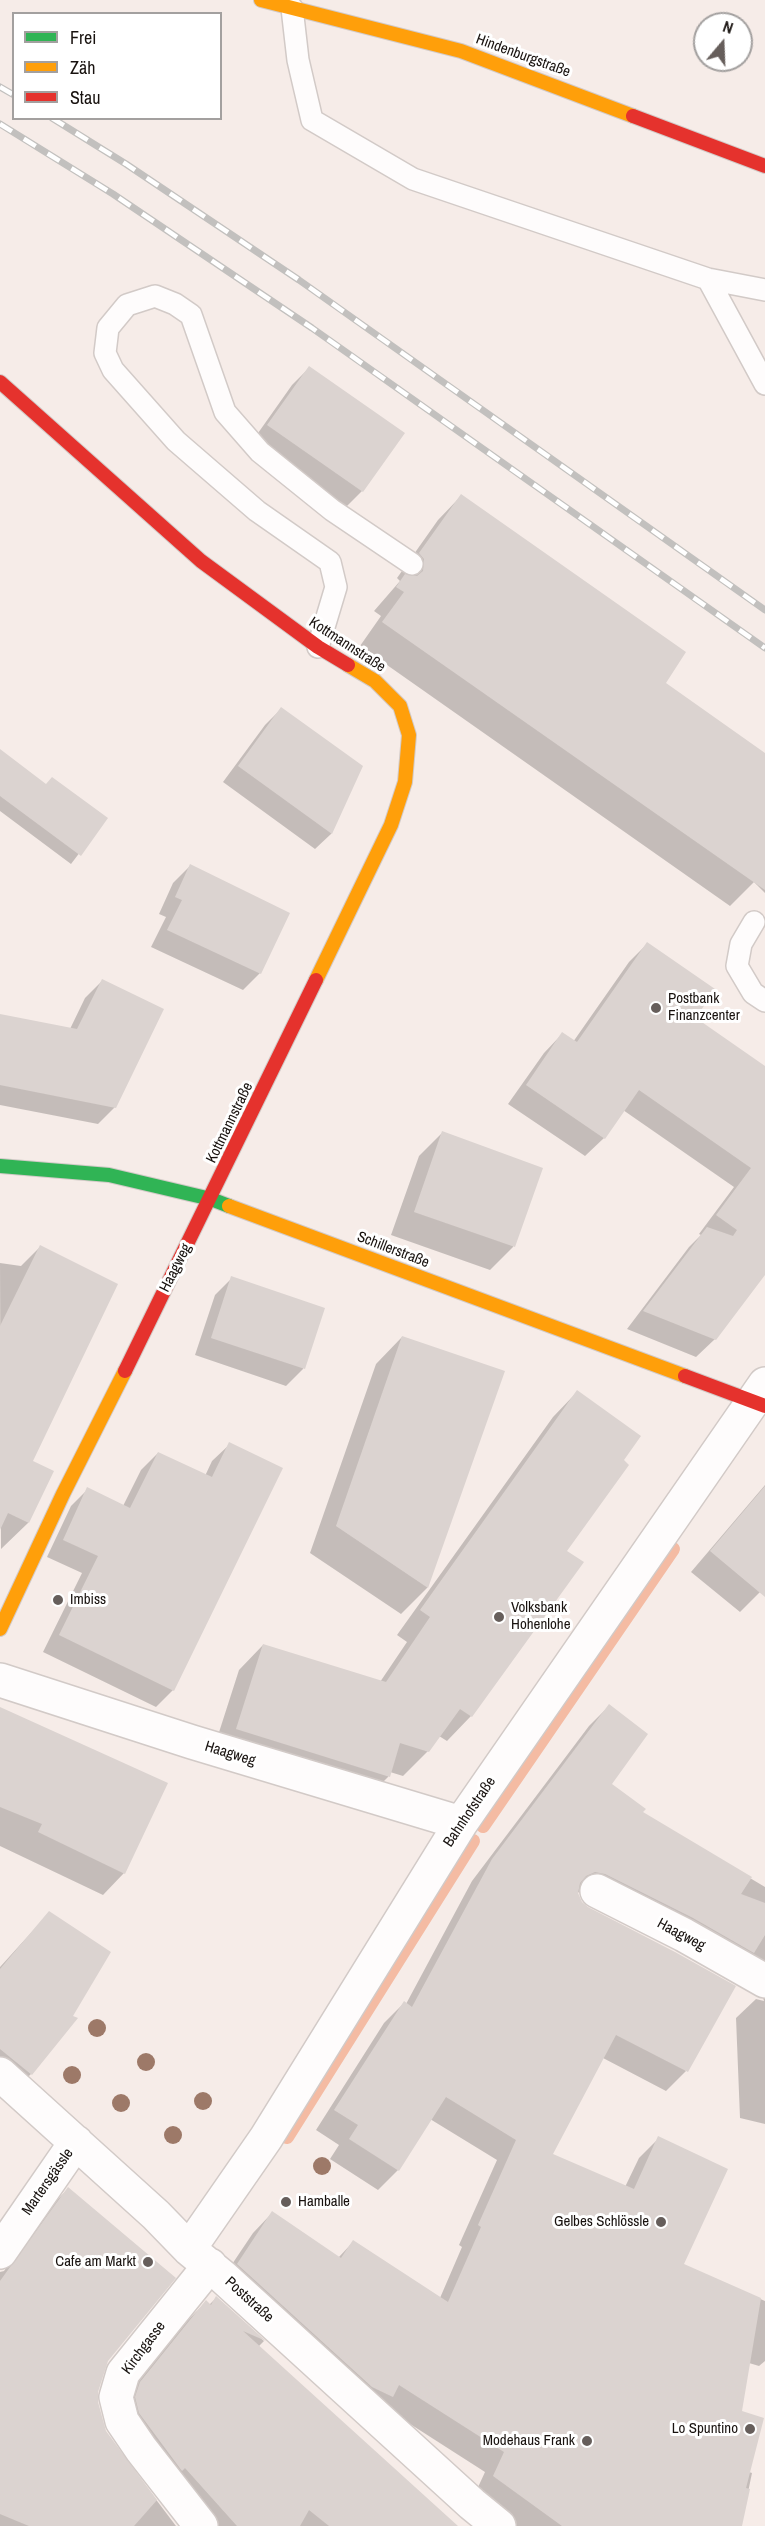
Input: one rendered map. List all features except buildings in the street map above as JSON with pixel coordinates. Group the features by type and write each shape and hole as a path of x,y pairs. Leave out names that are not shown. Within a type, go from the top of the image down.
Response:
{"street":[{"name":"Hindenburgstraße","path":"282,3 460,51 765,166"},
{"name":"Kottmannstraße","path":"0,382 201,561 318,647 375,681 400,706 409,735 405,782 392,825 211,1199"},
{"name":"Schillerstraße","path":"0,1166 109,1175 211,1199 761,1398"},
{"name":"Haagweg","path":"0,1629 63,1494 211,1199"},
{"name":"Bahnhofstraße","path":"199,2257 266,2138 461,1823 761,1398"},
{"name":"Haagweg","path":"0,1680 192,1742 461,1823"},
{"name":"Haagweg","path":"597,1891 684,1935 765,1981"},
{"name":"Poststraße","path":"0,2074 472,2504 500,2526"},
{"name":"Martersgässle","path":"0,2252 76,2142"},
{"name":"Kirchgasse","path":"199,2257 123,2373 116,2397 122,2421 201,2526"}],"lane":[{"path":"282,3 312,120 413,179 708,279 765,290"},
{"path":"708,279 765,384"},
{"path":"318,647 336,587 330,562 257,511 176,441 113,370 105,353 108,328 127,305 155,296 175,304 190,315 225,412 260,452 332,510 412,564"},
{"path":"754,922 741,944 737,966 753,993 765,1001"}],"waterway":[{"path":"483,1826 673,1549"},
{"path":"287,2137 473,1841"}],"railway":[{"path":"0,87 12,94"},
{"path":"55,120 126,164 299,280 765,610"},
{"path":"0,124 113,194 312,328 765,648"}],"traffic: fast":[{"path":"0,1166 109,1175 211,1199 229,1206"}],"traffic: slow":[{"path":"261,0 461,51 633,116"},
{"path":"316,980 391,825 405,782 409,735 400,706 375,681 348,665"},
{"path":"229,1206 685,1376"},
{"path":"0,1629 63,1494 125,1371"}],"traffic: jam":[{"path":"633,116 765,166"},
{"path":"0,382 201,561 318,647 348,665"},
{"path":"125,1371 316,980"},
{"path":"685,1376 765,1406"}],"place":[{"name":"Postbank Finanzcenter","path":"656,1008"},
{"name":"Imbiss","path":"58,1600"},
{"name":"Volksbank Hohenlohe","path":"499,1617"},
{"name":"Hamballe","path":"286,2202"},
{"name":"Gelbes Schlössle","path":"661,2222"},
{"name":"Cafe am Markt","path":"148,2262"},
{"name":"Lo Spuntino","path":"750,2429"},
{"name":"Modehaus Frank","path":"587,2441"}]}
